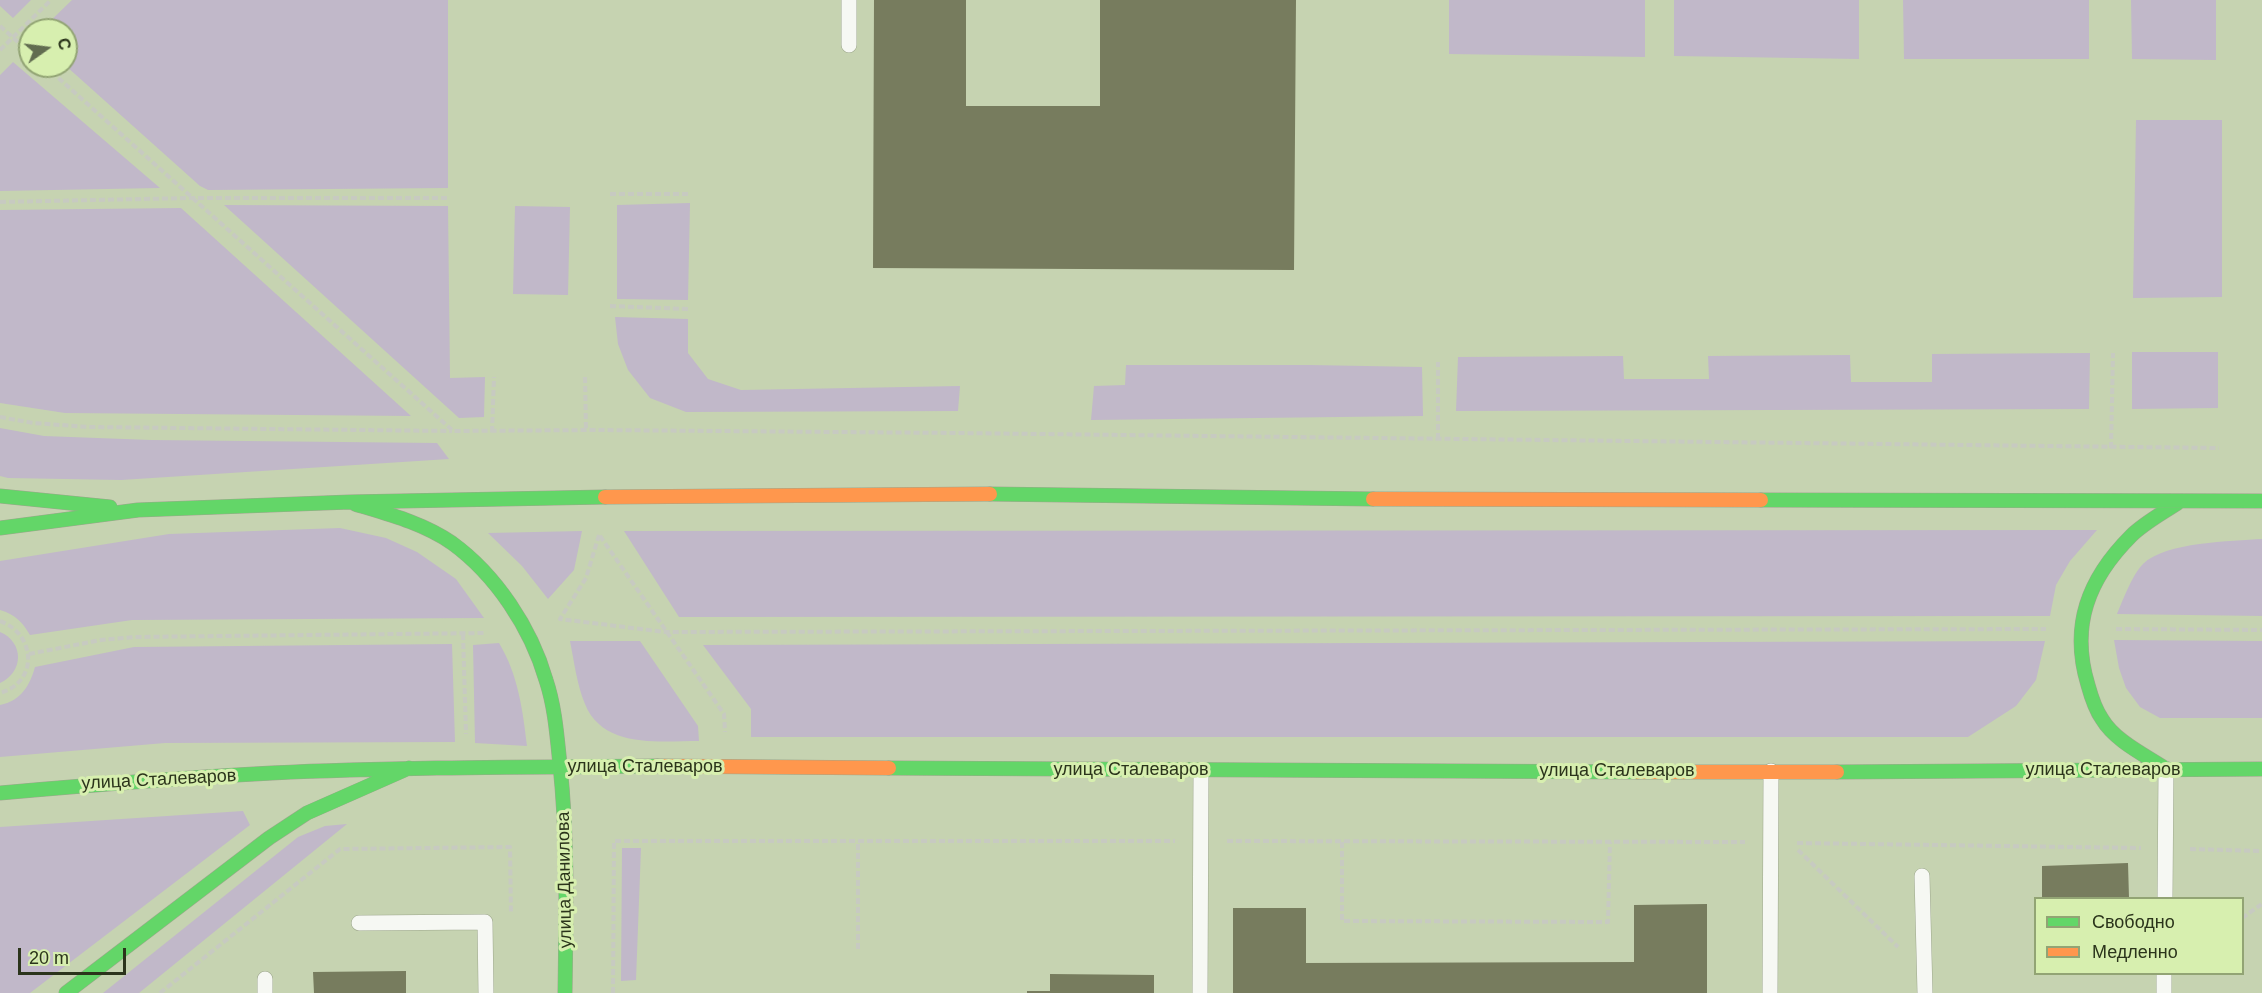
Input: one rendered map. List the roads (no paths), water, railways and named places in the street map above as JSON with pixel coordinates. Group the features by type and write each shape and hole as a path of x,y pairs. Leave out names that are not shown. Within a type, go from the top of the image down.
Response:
{"main road":[{"path":"0,528 138,510 351,502 599,497 998,494 1303,499 2262,501"},
{"path":"0,496 138,510"},
{"name":"улица Данилова","path":"351,502 419,525 452,543 504,596 524,627 543,669 555,718 567,844 566,993"},
{"path":"2166,770 2121,739 2102,720 2091,695 2081,662 2080,629 2089,597 2105,566 2132,535 2179,502"},
{"path":"66,993 297,819 410,767"},
{"name":"улица Сталеваров","path":"0,793 149,780 410,767 1201,771 2262,769"}],"lane":[{"path":"849,0 849,45"},
{"path":"2165,897 2166,770"},
{"path":"1200,993 1201,771"},
{"path":"1770,993 1771,771"},
{"path":"1922,876 1925,993"},
{"path":"359,922 484,922 486,993"},
{"path":"2164,975 2164,993"}]}
